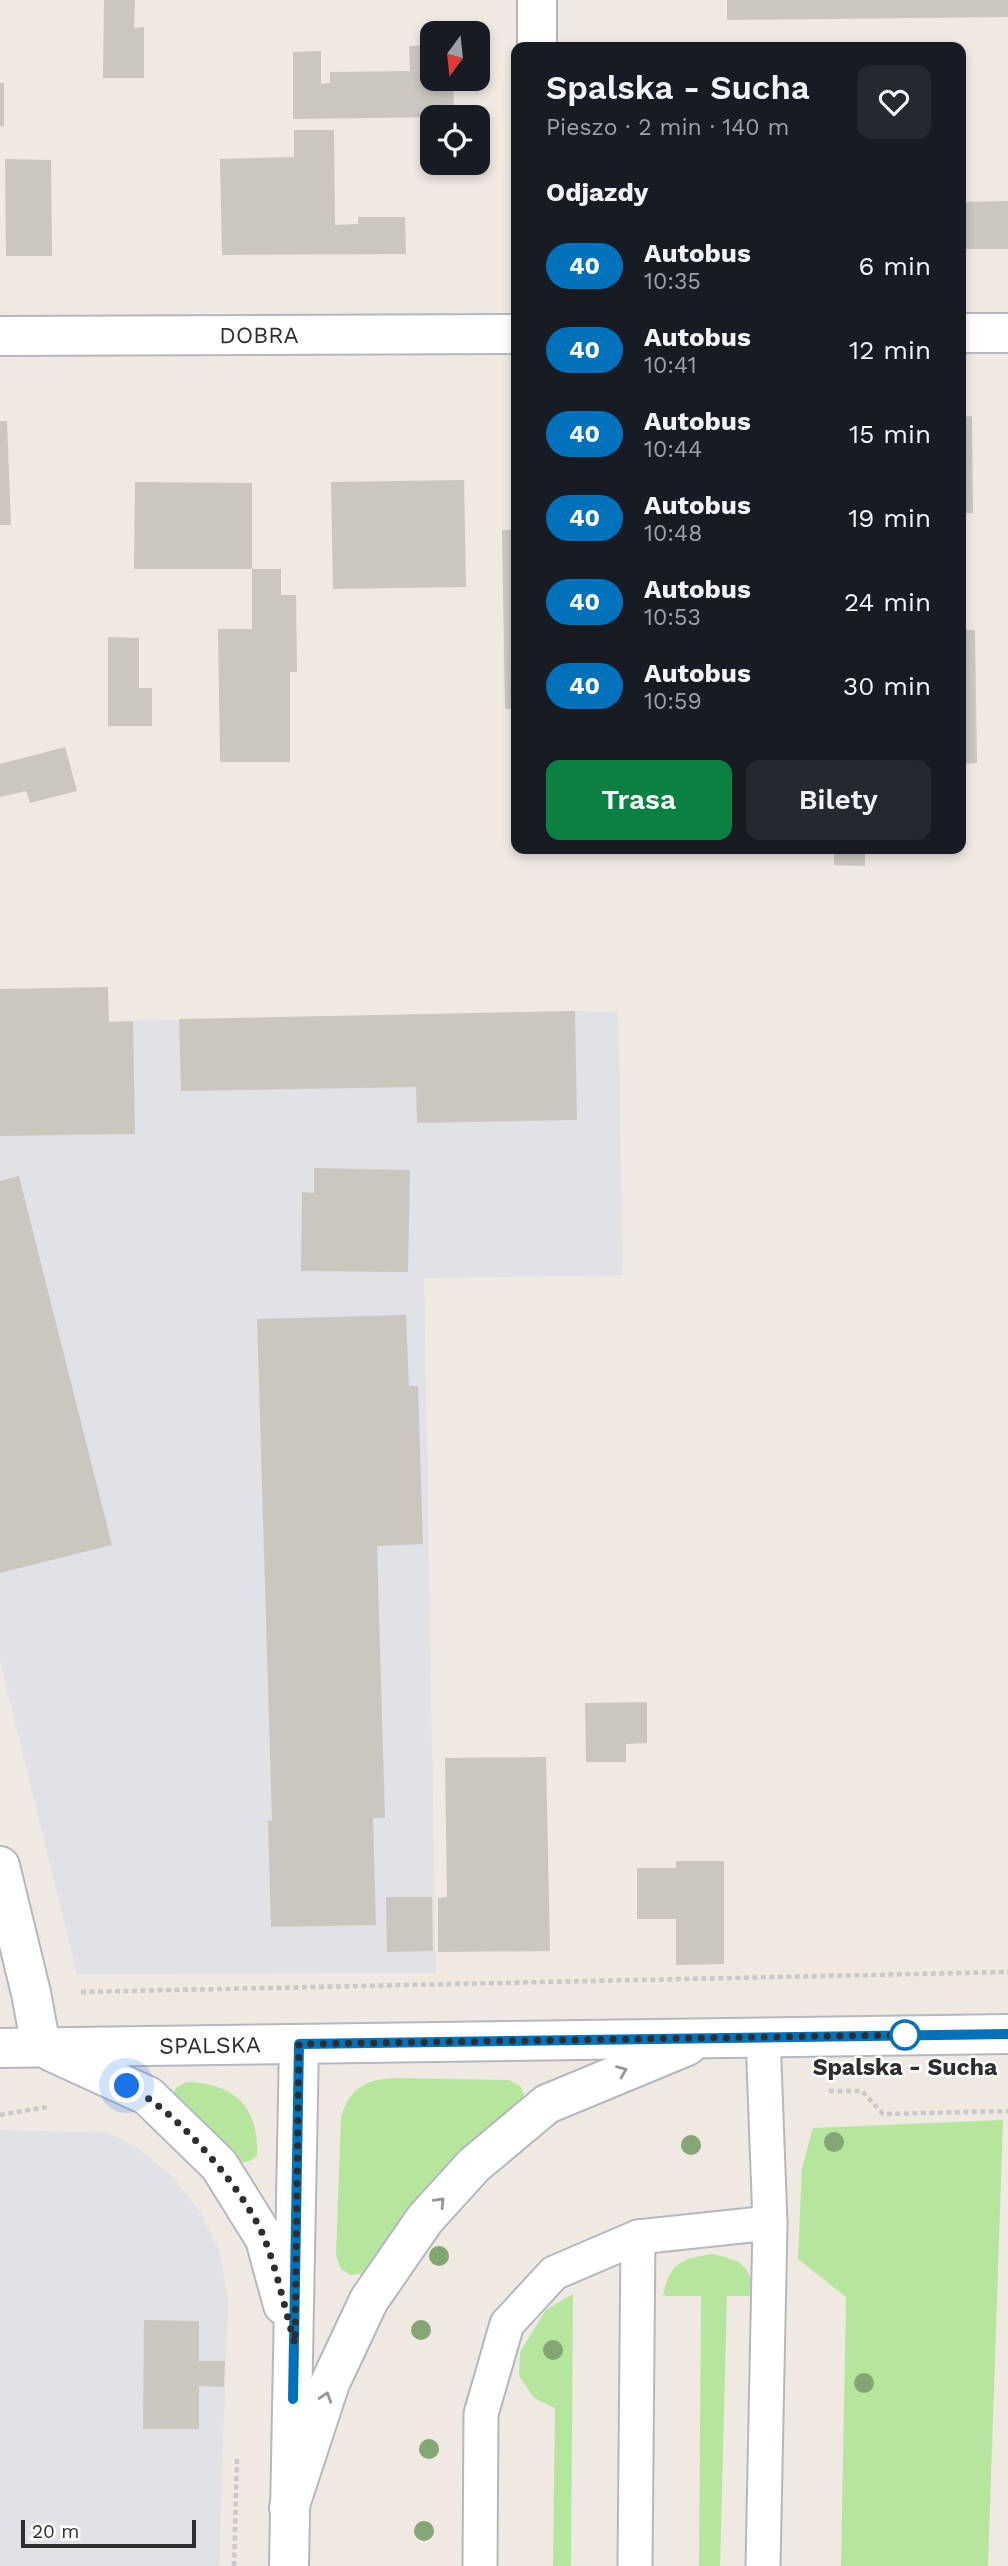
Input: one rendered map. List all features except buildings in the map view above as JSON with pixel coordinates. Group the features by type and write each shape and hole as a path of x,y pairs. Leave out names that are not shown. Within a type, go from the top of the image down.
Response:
{"street":[{"path":"537,0 537,42"},
{"path":"966,333 1008,332"},
{"name":"DOBRA","path":"0,336 511,334"},
{"path":"0,1866 31,1993 41,2047 148,2096 219,2165 265,2239 295,2344"},
{"name":"SPALSKA","path":"0,2048 1008,2034"},
{"path":"289,2508 330,2383 369,2300 425,2219 474,2165 547,2104 712,2037"},
{"path":"289,2566 299,2044"}],"lane":[{"path":"763,2036 770,2223 763,2566"},
{"path":"480,2566 481,2414 507,2324 554,2273 638,2237 770,2223"},
{"path":"635,2566 638,2237"}],"path":[{"path":"82,1992 1008,1972"},
{"path":"0,2115 60,2105"},
{"path":"234,2566 237,2450"}],"shaded area":[{"path":"575,1011 618,1013 623,1275 424,1278 436,1973 77,1974 0,1661 0,1024"},
{"path":"0,2130 108,2133 139,2149 172,2176 201,2213 220,2253 228,2298 219,2566 0,2566"}],"green space":[{"path":"394,2078 509,2080 521,2087 524,2095 520,2106 474,2141 434,2182 365,2273 350,2275 341,2269 336,2255 341,2117 349,2099 360,2087"},
{"path":"186,2082 218,2087 240,2101 254,2123 257,2156 246,2162 234,2159 173,2095 176,2088"},
{"path":"1003,2120 988,2566 841,2566 846,2297 798,2259 802,2168 813,2128"},
{"path":"713,2254 732,2259 743,2266 756,2296 727,2296 720,2566 699,2566 701,2296 663,2296 673,2269 693,2258"},
{"path":"573,2294 571,2566 553,2566 555,2408 534,2398 519,2376 520,2352 546,2310"}],"bus line":[{"name":"40","path":"293,2399 299,2044 1008,2034"}],"place":[{"name":"Spalska - Sucha","path":"905,2035"}],"route":[{"path":"127,2086 148,2096 219,2165 265,2239 295,2344 299,2044 905,2035"}]}
